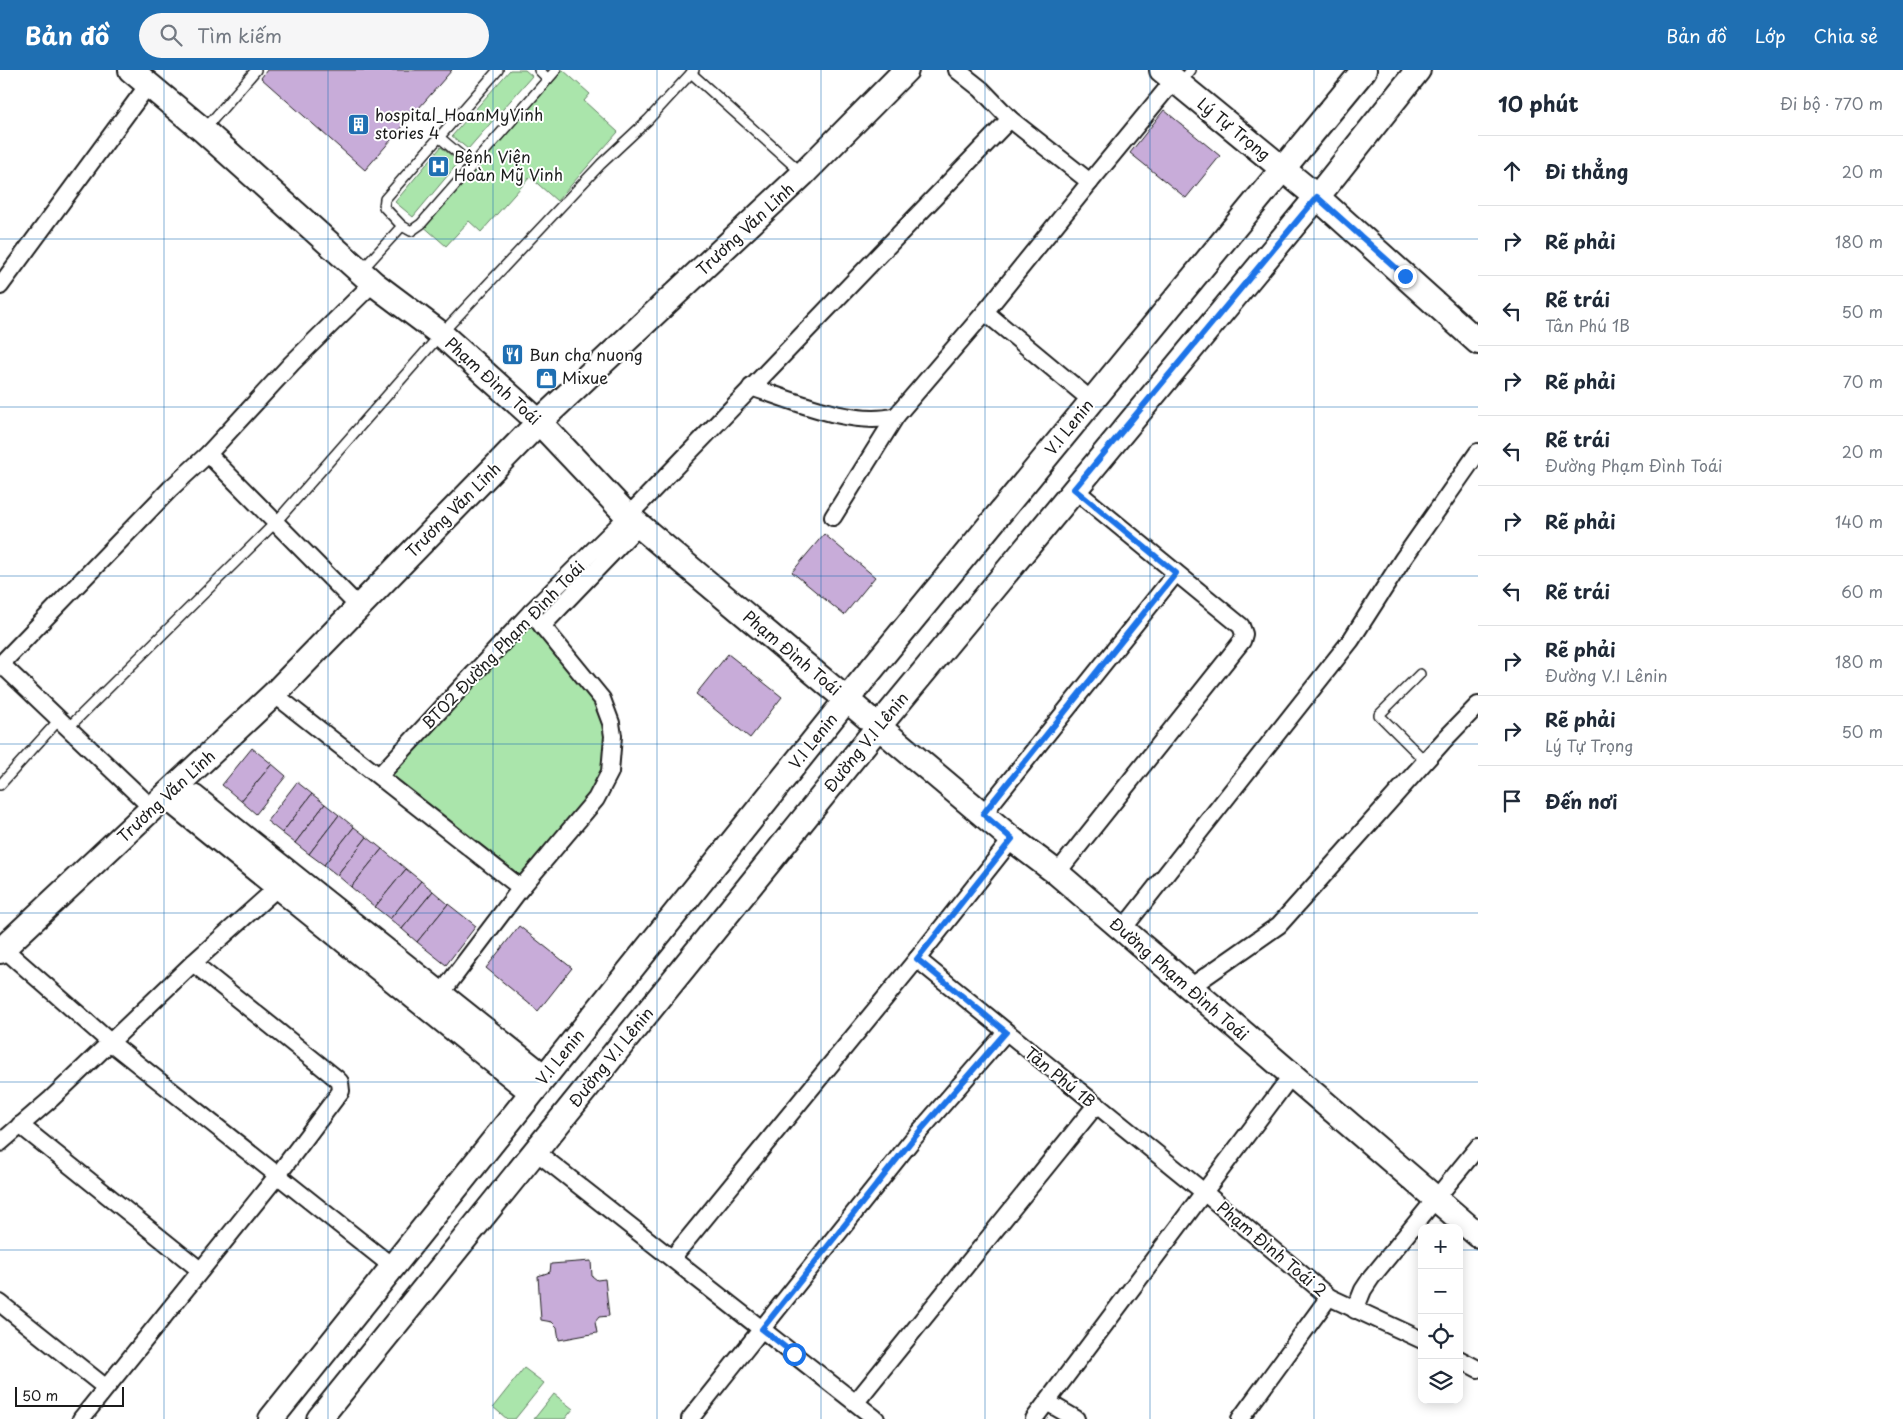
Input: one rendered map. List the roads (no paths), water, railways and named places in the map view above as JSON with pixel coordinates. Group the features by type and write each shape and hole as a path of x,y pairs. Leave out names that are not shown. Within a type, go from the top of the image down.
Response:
{"street":[{"name":"Trương Văn Lĩnh","path":"2,950 274,694 540,422 804,174 905,70"},
{"path":"957,70 981,90 1010,119 1090,182"},
{"name":"V.I Lenin","path":"271,1419 847,699 1364,70"},
{"name":"Đường V.I Lênin","path":"319,1419 879,726 1317,197 1418,70"},
{"path":"833,517 896,416 985,312 1176,76"},
{"name":"Lý Tự Trọng","path":"1176,76 1282,169 1317,197"},
{"name":"Phạm Đình Toái","path":"140,77 204,131 367,277 441,334 540,422 634,520 879,726"},
{"path":"0,286 140,77"},
{"path":"634,520 751,387 1010,119"},
{"path":"1317,197 1478,342"},
{"path":"367,277 292,363 208,454 0,664 62,725 165,796 440,995 538,1085"},
{"path":"985,312 1091,400"},
{"path":"751,387 850,418 875,420 896,416"},
{"path":"1122,930 1351,640 1403,559 1478,452"},
{"path":"208,454 358,606"},
{"path":"1057,874 1244,638 1241,626 1074,489"},
{"name":"BT02 Đường Phạm Đình Toái","path":"380,776 434,715 531,612 634,520"},
{"name":"BT02 Đường Phạm Đình Toái","path":"542,626 634,520"},
{"path":"983,814 1176,573"},
{"path":"440,995 521,888 596,799 610,772 614,748 611,723 602,699 531,612"},
{"path":"274,694 521,888"},
{"path":"1188,988 1278,925 1425,761 1478,705"},
{"name":"Đường Phạm Đình Toái","path":"879,726 1012,839 1057,874 1188,988 1478,1234"},
{"path":"165,796 278,887 538,1085"},
{"path":"673,1257 917,959 1012,839"},
{"path":"0,1143 51,1098 192,964 278,887"},
{"path":"2,950 110,1042 393,1267"},
{"name":"Tân Phú 1B","path":"917,959 1205,1193"},
{"path":"81,1419 277,1176 341,1091 340,1082 192,964"},
{"path":"690,1419 913,1139 1006,1032"},
{"path":"1034,1419 1291,1076"},
{"path":"856,1402 1096,1105"},
{"path":"20,1125 200,1270"},
{"path":"505,1126 876,1419"},
{"path":"1355,1310 1362,1290 1371,1278 1478,1147"},
{"name":"Phạm Đình Toái 2","path":"1205,1193 1330,1298 1418,1338"},
{"path":"1240,1419 1330,1298"},
{"path":"0,1303 105,1387"},
{"path":"1463,1361 1478,1368"},
{"path":"1047,1402 1076,1419"}],"lane":[{"path":"204,131 256,70"},
{"path":"498,70 385,200 384,208 411,232 422,224 556,70"},
{"path":"539,70 548,78"},
{"path":"0,785 276,522 441,334 601,164 648,120 692,71 804,174"},
{"path":"439,137 472,165"},
{"path":"367,277 402,226"},
{"path":"1420,674 1379,715 1425,761"}],"place":[{"name":"hospital_HoanMyVinh stories 4","path":"359,124"},
{"name":"Bệnh Viện Hoàn Mỹ Vinh","path":"438,166"},
{"name":"Bun cha nuong","path":"513,355"},
{"name":"Mixue","path":"546,378"}]}
